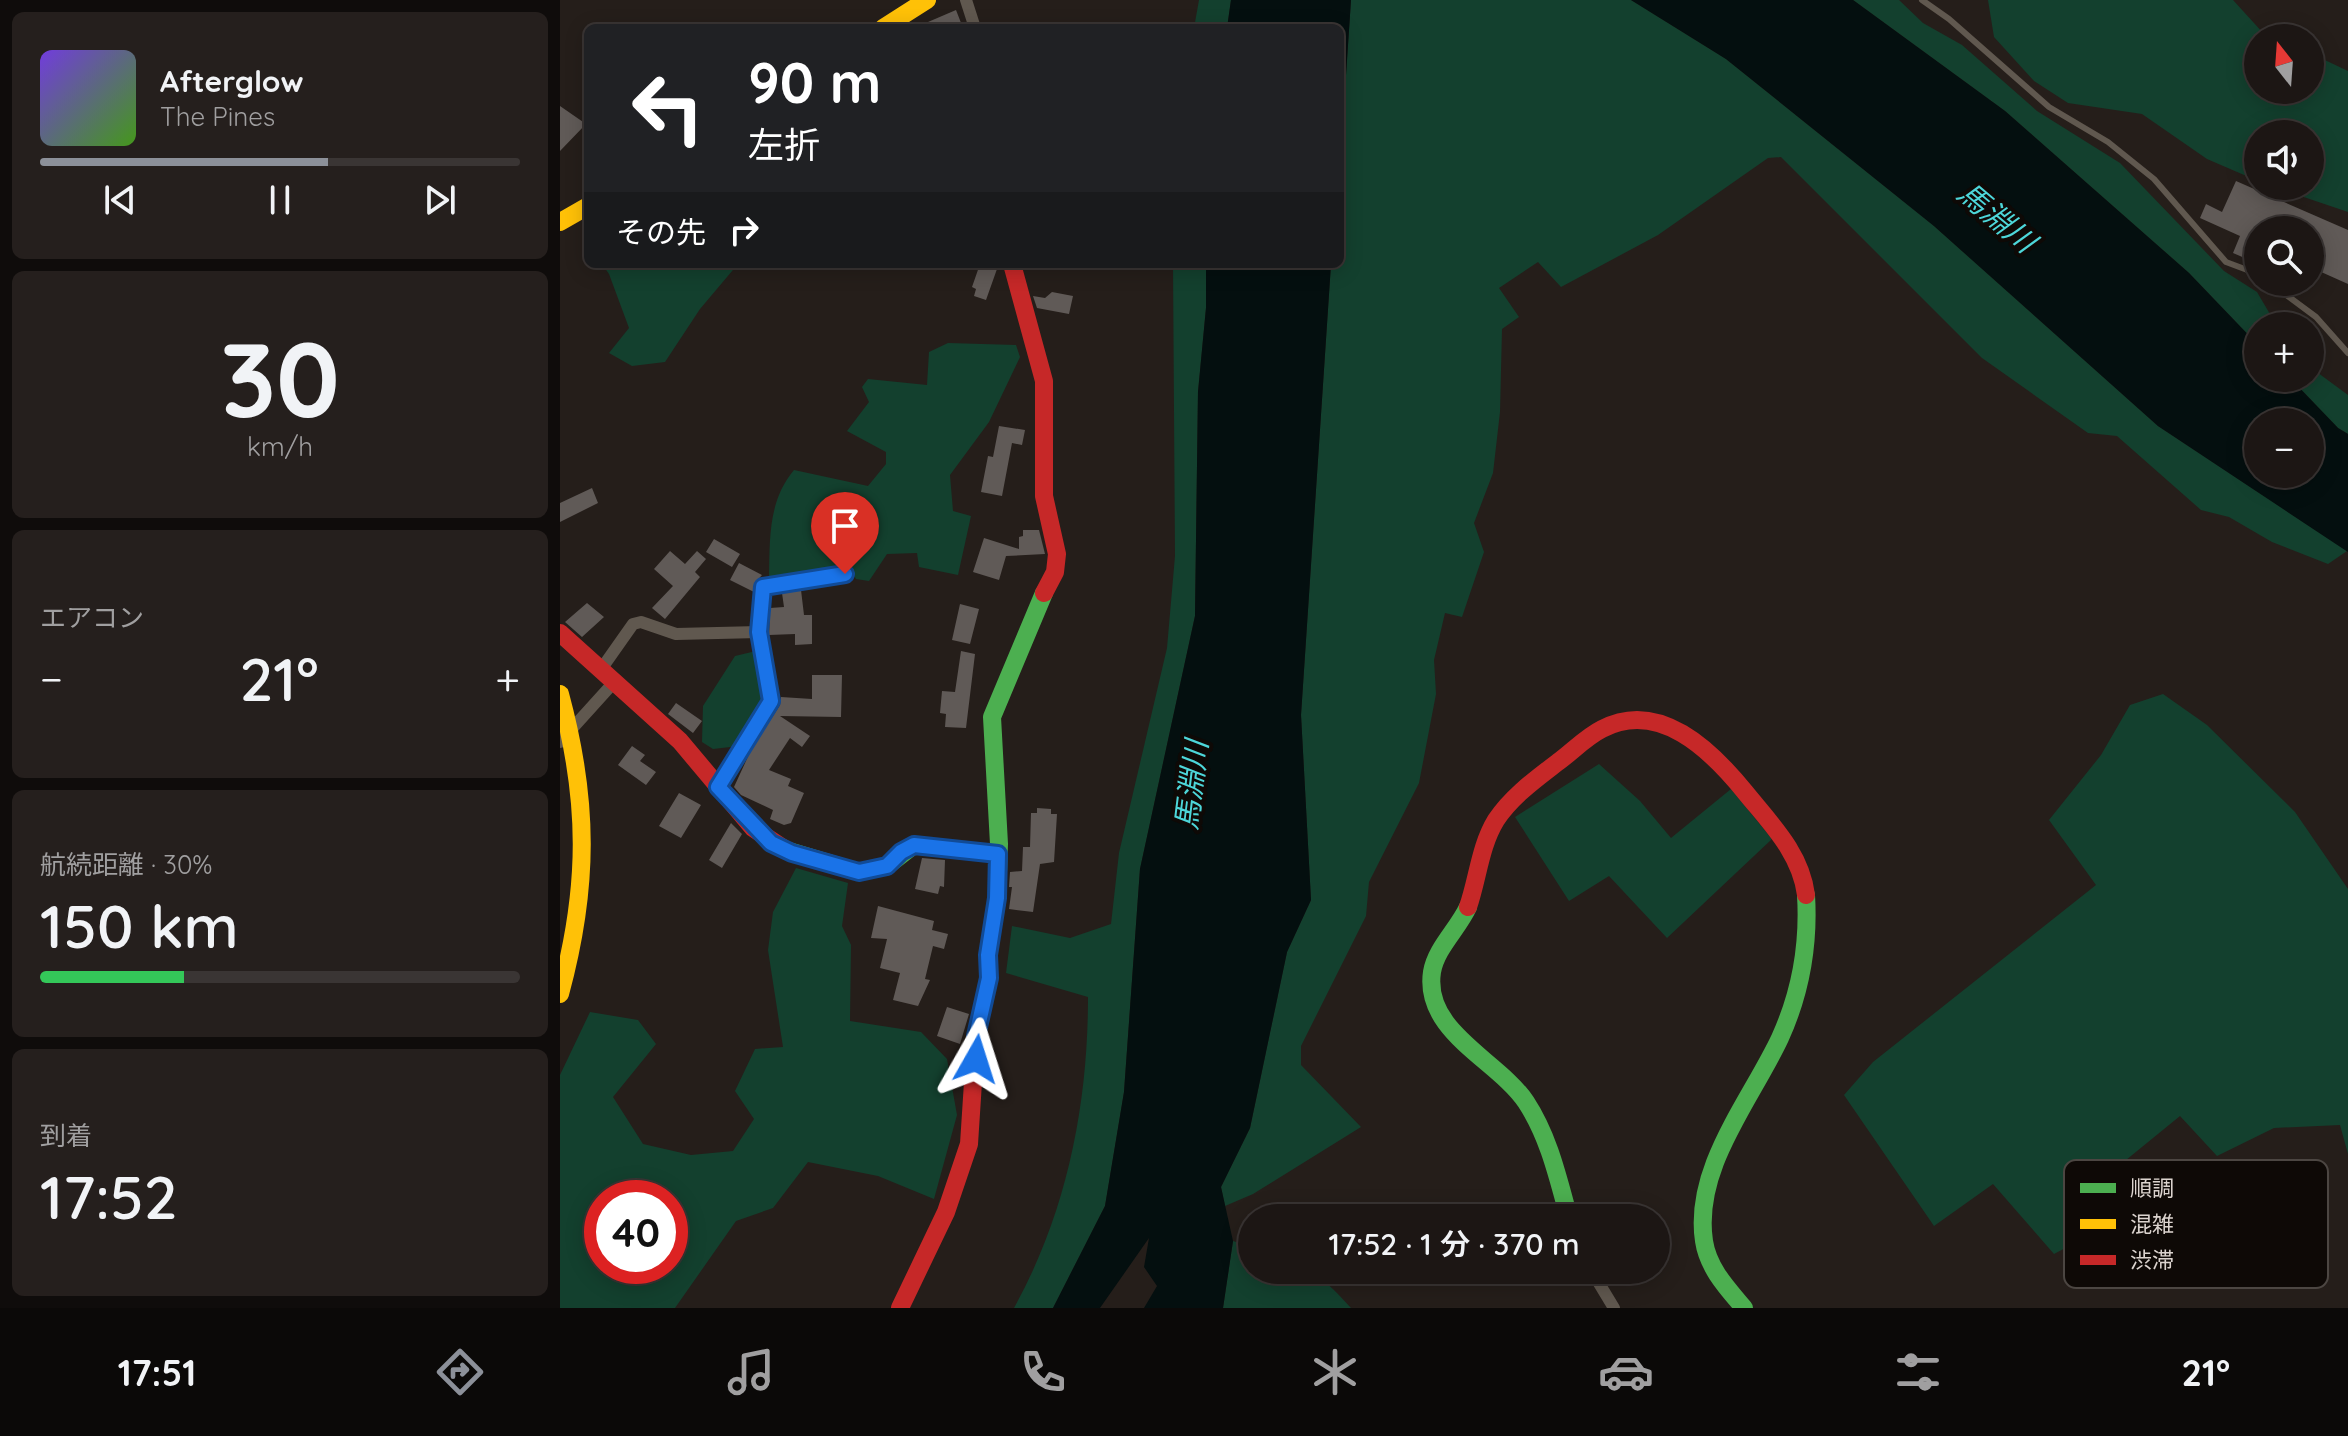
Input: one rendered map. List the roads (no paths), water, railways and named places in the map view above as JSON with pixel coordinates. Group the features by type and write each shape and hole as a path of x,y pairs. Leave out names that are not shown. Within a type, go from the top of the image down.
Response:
{"main road":[{"path":"889,24 927,0"},
{"path":"560,222 584,208"},
{"path":"900,1308 946,1212 969,1144 976,1036 989,978 988,955 997,898 992,717 1031,619 1055,572 1057,554 1044,496 1044,381 1013,268"},
{"path":"560,633 680,741 771,843 792,853 859,872 887,866 901,852 914,845 998,854"},
{"path":"560,694 566,737 586,820 585,867 572,955 560,994"},
{"path":"1565,1204 1553,1160 1524,1098 1500,1071 1450,1027 1440,1013 1431,975 1438,955 1462,920 1474,892 1486,841 1503,809 1519,792 1603,728 1636,719 1654,720 1684,733 1745,792 1792,852 1806,892 1807,922 1788,1017 1708,1179 1701,1203 1704,1244 1709,1262 1723,1287 1744,1308"}],"street":[{"path":"966,0 974,24"},
{"path":"718,787 771,701 759,632 763,587 845,574"},
{"path":"566,737 609,674 633,624 641,622 676,634 759,632"},
{"path":"1599,1284 1614,1308"}],"lane":[{"path":"1922,0 1949,19 2049,107 2108,142 2154,179 2226,262 2244,269"},
{"path":"2288,296 2316,317 2348,353"}],"water":[{"path":"1231,0 1351,0 1344,104 1344,24 1228,24"},
{"name":"馬淵川","path":"1631,0 1853,0 2005,111 2189,273 2244,330 2244,392 2303,392 2319,408 2244,408 2244,483 2158,426 1934,226 1726,59"},
{"name":"馬淵川","path":"1206,268 1331,268 1301,715 1311,900 1287,952 1250,1128 1221,1187 1233,1241 1223,1308 1144,1308 1157,1286 1144,1267 1149,1238 1100,1308 1053,1308 1105,1206 1124,1092 1140,869 1195,616 1198,392 1206,308"},
{"path":"2324,413 2348,434 2348,552 2251,488 2324,488"}]}
